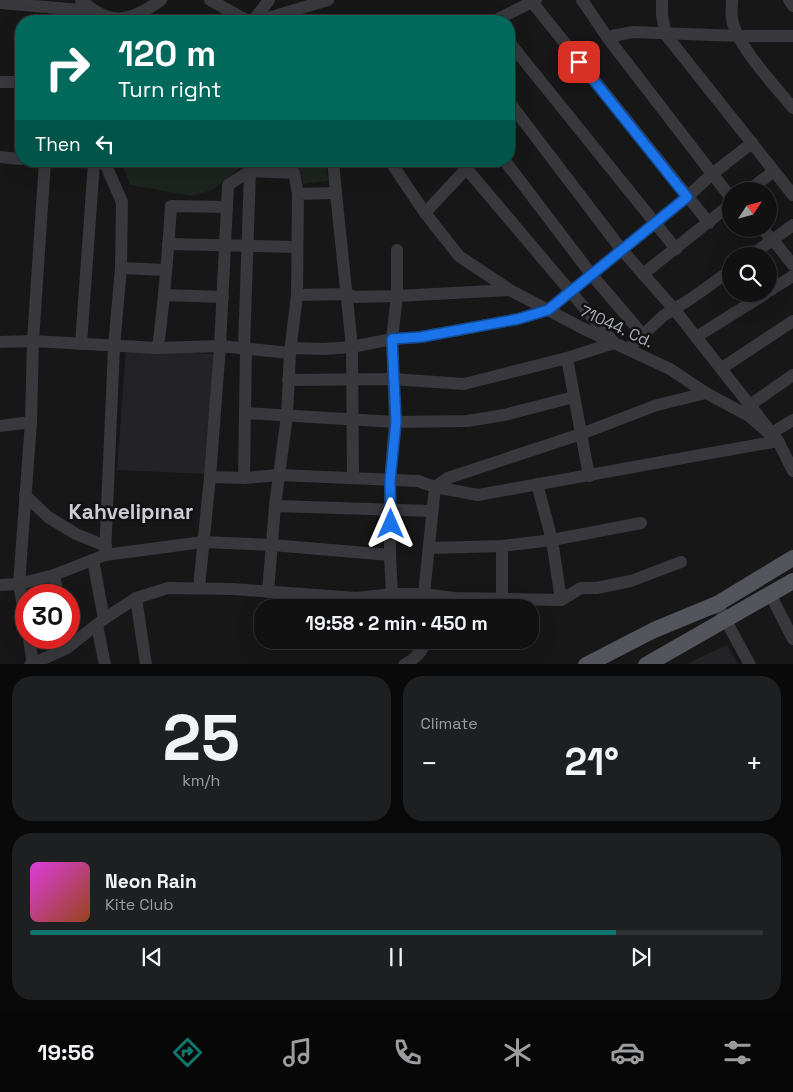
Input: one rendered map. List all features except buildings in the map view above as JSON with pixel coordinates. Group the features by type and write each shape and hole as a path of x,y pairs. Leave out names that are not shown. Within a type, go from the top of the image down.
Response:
{"main road":[{"path":"586,664 654,630 717,604 793,558"},
{"path":"646,664 793,581"}],"street":[{"path":"80,0 90,15"},
{"path":"133,15 161,0"},
{"path":"210,0 237,15"},
{"path":"258,15 269,0"},
{"path":"278,15 328,0"},
{"path":"582,0 607,38 722,187"},
{"path":"662,0 662,15 666,35 793,195"},
{"path":"732,0 732,20 739,36 751,56 793,108"},
{"path":"789,0 793,6"},
{"path":"506,15 534,1 708,223"},
{"path":"0,3 84,15"},
{"path":"607,38 633,32 666,35 793,36"},
{"path":"515,49 676,249"},
{"path":"0,82 15,82"},
{"path":"515,110 621,249 674,309 775,437"},
{"path":"0,342 32,341 158,348 220,346 290,351 352,347 392,339 421,337 518,319 548,310 752,143"},
{"path":"0,157 15,158"},
{"path":"45,167 32,341 31,422 19,584 54,575 93,560 106,550"},
{"path":"81,344 100,167"},
{"path":"104,167 122,202 121,268 114,347 106,550"},
{"path":"334,167 352,347 353,478"},
{"name":"71044. Cd.","path":"394,167 425,213 459,256 510,290 614,344 670,369 706,393 749,416 775,437 789,453 793,471"},
{"path":"425,213 461,167"},
{"path":"288,380 393,379 464,384 614,344 465,167"},
{"path":"510,167 591,274 642,335"},
{"path":"244,478 245,348 250,171"},
{"path":"199,587 220,346 228,185 250,171 294,173 298,194 297,295 290,351 287,415 275,506 268,592"},
{"path":"760,182 774,171"},
{"path":"298,194 336,193"},
{"path":"158,348 171,206 227,207"},
{"path":"644,274 722,211"},
{"path":"763,247 793,225"},
{"path":"773,240 793,265"},
{"path":"168,244 297,248"},
{"path":"392,594 390,481 396,422 392,339 396,296 397,250"},
{"path":"121,268 165,270"},
{"path":"628,349 663,316 722,276"},
{"path":"777,286 793,276"},
{"path":"297,295 347,294 355,297 510,290"},
{"path":"164,295 223,297"},
{"path":"696,337 751,302"},
{"path":"722,368 793,321"},
{"path":"567,358 589,476"},
{"path":"750,405 793,375"},
{"path":"434,487 448,478 581,434 657,405 706,393"},
{"path":"245,413 353,421 467,422 504,415 574,397"},
{"path":"210,477 244,478 279,475 418,481 434,487 478,495 589,476 775,437 793,420"},
{"path":"0,426 31,422"},
{"path":"537,484 552,540 562,600"},
{"path":"429,599 429,548 434,487"},
{"path":"26,495 48,517 106,550 203,542 272,545 390,555"},
{"path":"275,506 432,511"},
{"path":"429,548 502,546 552,540 641,523"},
{"path":"80,634 136,598 168,588 199,587 358,598 392,594 429,599 502,599 502,546"},
{"path":"93,560 105,664"},
{"path":"539,600 562,600 581,588 596,588 630,581 681,562"},
{"path":"54,575 56,584"},
{"path":"0,585 15,584"},
{"path":"770,594 793,639"},
{"path":"136,598 146,664"},
{"path":"717,604 750,664"},
{"path":"30,649 32,664 56,649"},
{"path":"404,664 417,658 422,649"}],"shaded area":[{"path":"123,167 241,167 214,189 192,196 130,185"},
{"path":"297,167 326,167 328,181 303,184"},
{"path":"126,350 213,354 206,474 117,470"},
{"path":"727,645 738,664 686,664"}],"district":[{"name":"Kahvelipınar","path":"131,512"}],"route":[{"path":"391,524 390,481 396,422 392,339 421,337 518,319 548,310 687,197 579,62"}]}
